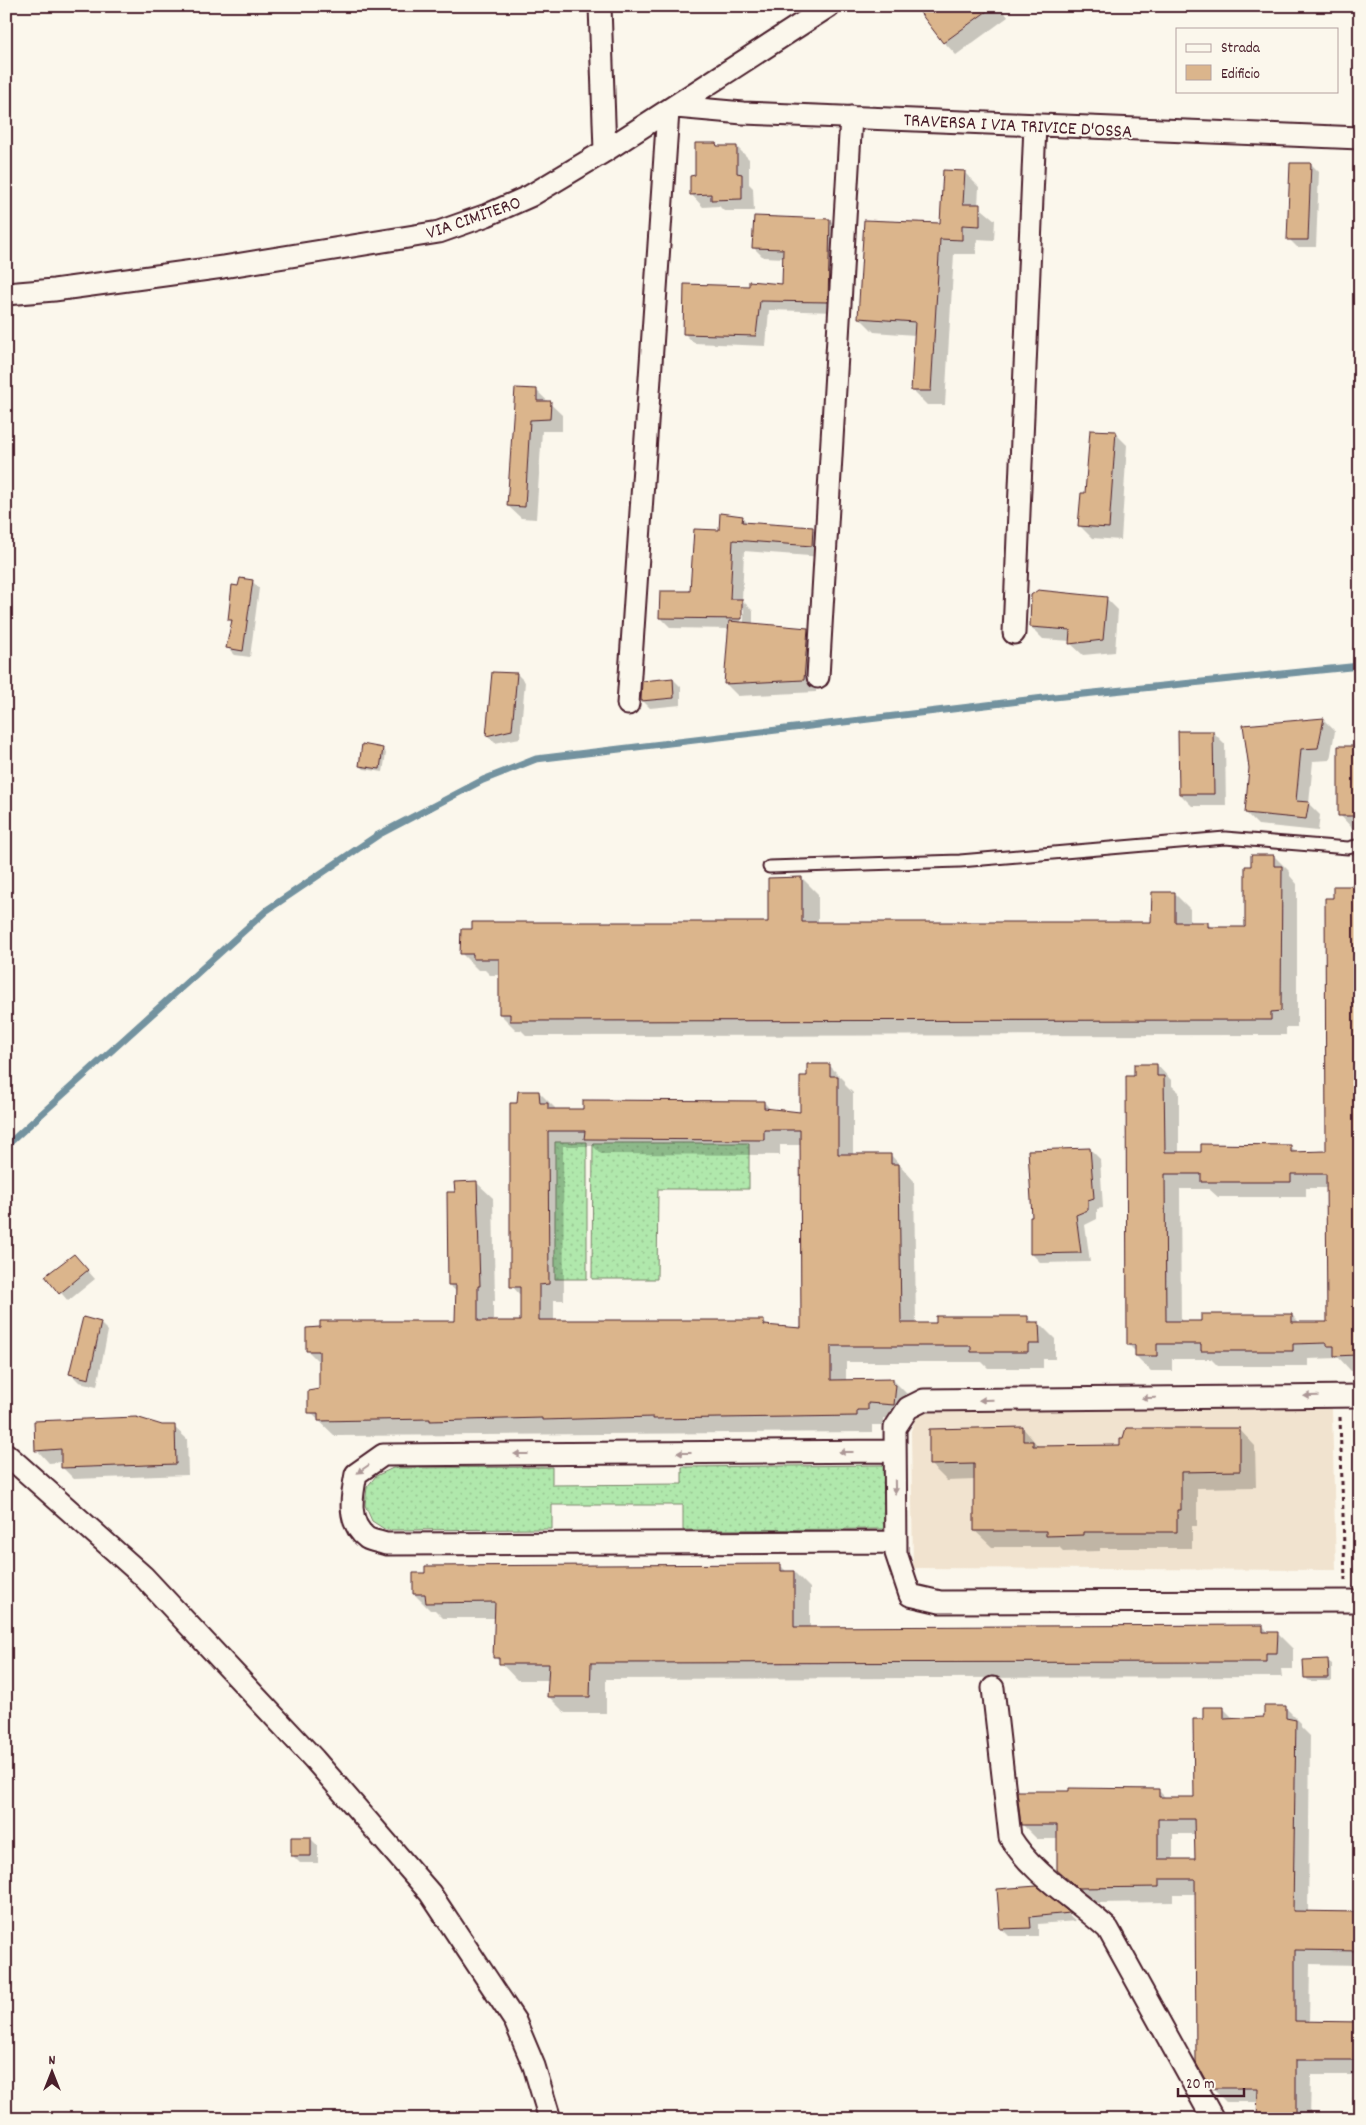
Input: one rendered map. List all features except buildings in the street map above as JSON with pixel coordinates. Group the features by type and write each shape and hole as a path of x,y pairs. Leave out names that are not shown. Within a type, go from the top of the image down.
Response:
{"street":[{"path":"600,6 605,151"},
{"name":"VIA CIMITERO","path":"6,294 54,290 214,268 439,232 487,215 530,196 672,109 829,6"},
{"path":"628,704 672,109"},
{"name":"TRAVERSA I VIA TRIVICE D'OSSA","path":"672,109 1360,138"},
{"path":"818,677 851,116"},
{"path":"1014,633 1035,125"},
{"path":"1350,1396 924,1400 908,1408 895,1428 896,1553 910,1595 940,1602 1353,1601"},
{"path":"895,1451 383,1455 356,1474 351,1502 357,1527 368,1539 386,1544 896,1542"},
{"path":"6,1454 143,1576 314,1759 430,1893 515,2021 534,2066 550,2119"},
{"path":"993,1688 1010,1837 1016,1846 1058,1890 1088,1910 1108,1929 1213,2119"}],"lane":[{"path":"770,867 960,861 1225,838 1348,848 1360,845"}],"path":[{"path":"1350,1396 1353,1601"}],"shaded area":[{"path":"935,1408 1332,1409 1336,1570 913,1568 911,1431 915,1419 926,1411"}],"green space":[{"path":"555,1142 587,1142 587,1279 555,1279"},
{"path":"593,1143 749,1143 749,1189 658,1189 657,1279 592,1279"},
{"path":"884,1465 884,1529 683,1530 683,1505 552,1505 552,1529 386,1530 372,1521 365,1505 367,1487 376,1476 393,1468 552,1467 552,1485 682,1484 682,1467"}],"waterway":[{"path":"6,1146 267,910 378,835 483,780 536,759 1044,698 1360,666"}]}
